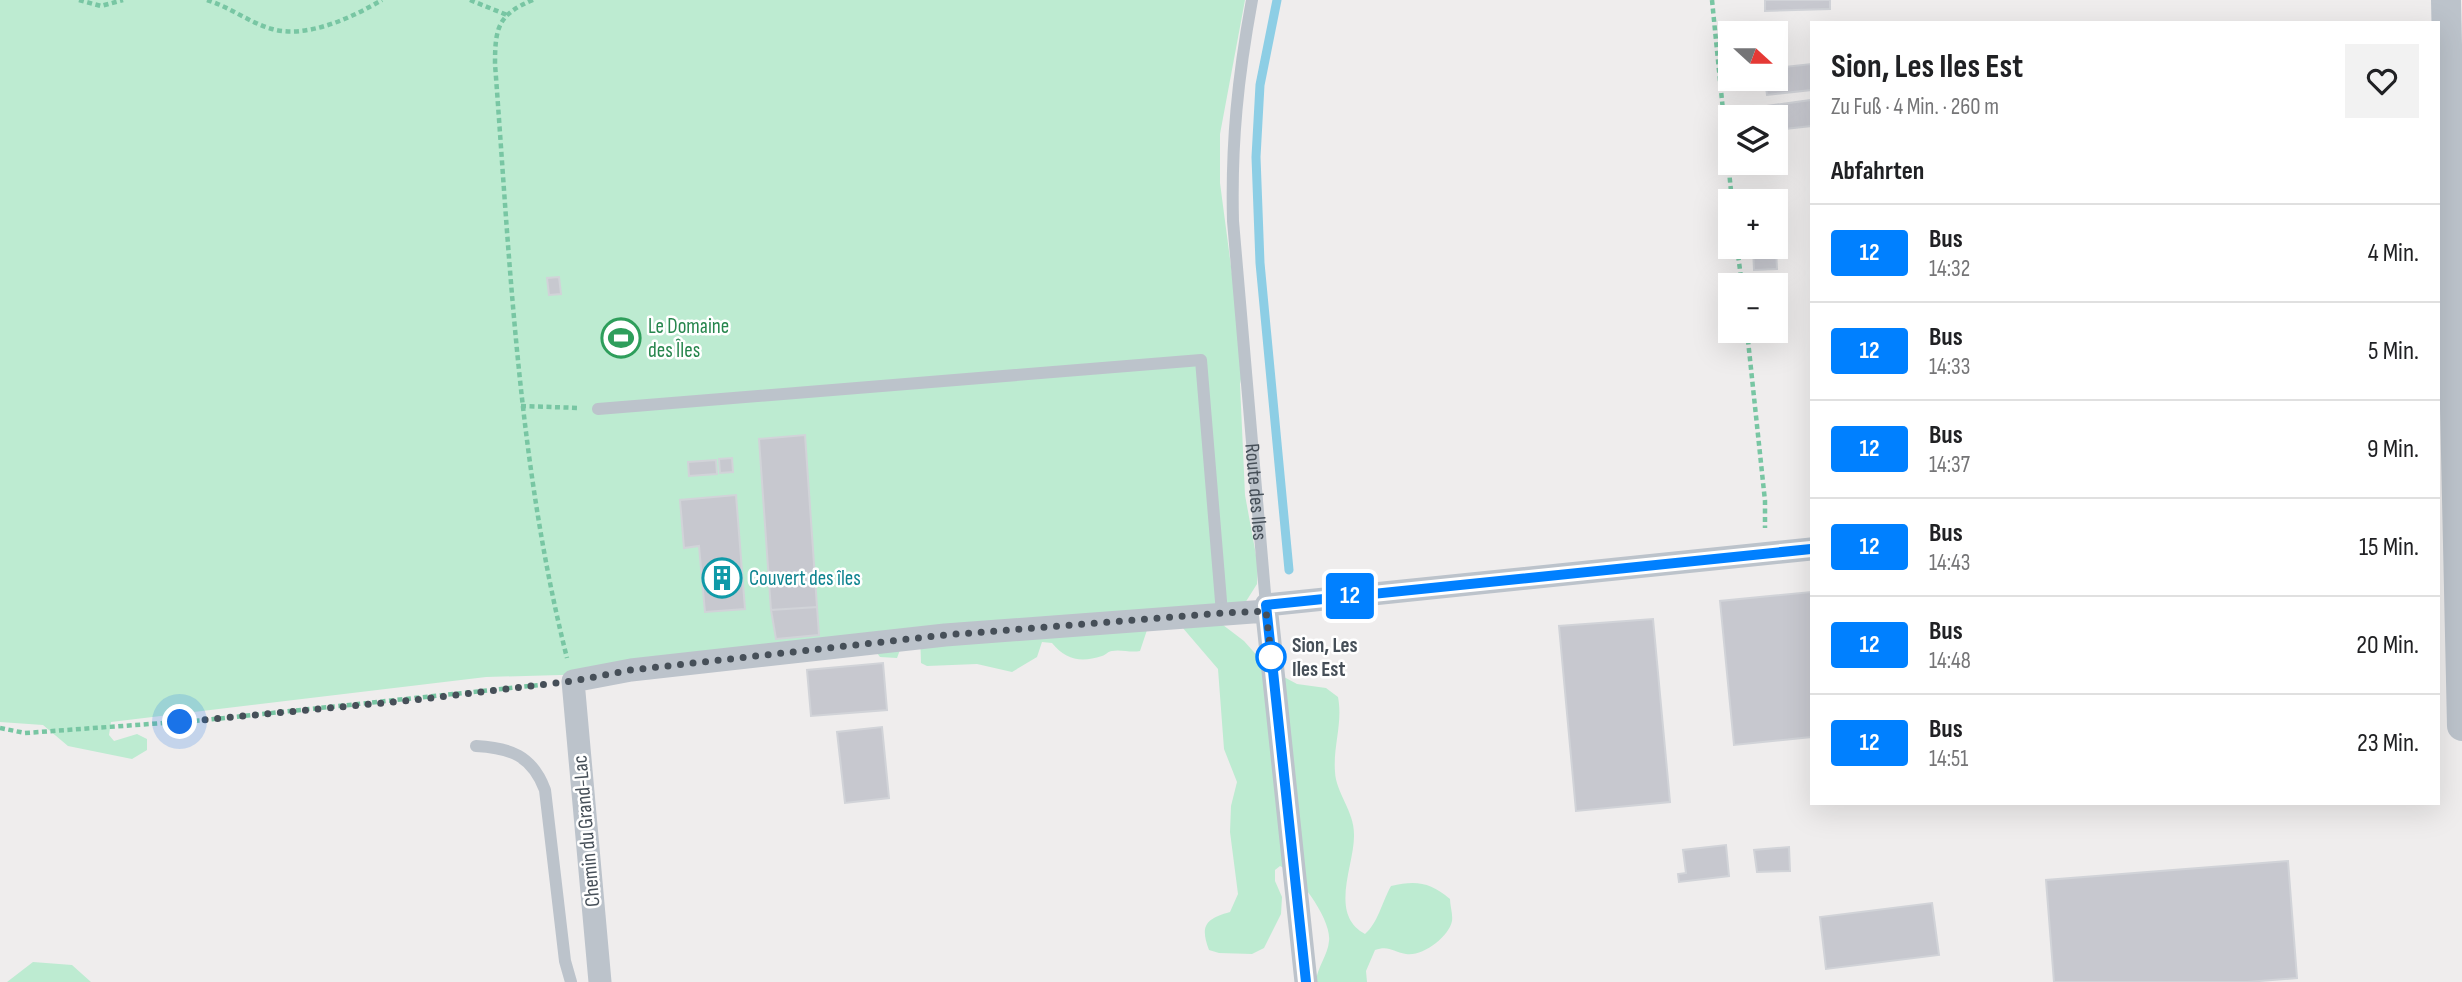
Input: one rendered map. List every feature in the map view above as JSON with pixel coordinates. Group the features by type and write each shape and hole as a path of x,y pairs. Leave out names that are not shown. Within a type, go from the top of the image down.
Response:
{"street":[{"path":"2446,0 2447,489 2462,726"},
{"path":"573,681 631,670 945,635 1222,613 1810,549"},
{"name":"Route des Iles","path":"1266,608 1306,982"},
{"name":"Chemin du Grand-Lac","path":"573,681 600,982"}],"lane":[{"name":"Route des Iles","path":"1252,0 1238,83 1231,157 1234,234 1266,608"},
{"path":"598,409 1201,360 1222,613"},
{"path":"476,746 503,748 526,757 539,773 545,790 565,961 571,982"}],"path":[{"path":"79,0 101,6 123,0"},
{"path":"207,0 274,30 310,30 363,11 382,0"},
{"path":"470,0 506,15"},
{"path":"0,728 25,733 205,720 573,681 548,582 521,406 495,64 495,35 506,15 510,9 533,0"},
{"path":"1712,0 1731,189"},
{"path":"1748,343 1765,501 1766,553"},
{"path":"521,406 598,409"}],"green space":[{"name":"Le Domaine des Îles","path":"0,0 1245,0 1220,134 1220,183 1244,365 1240,384 1245,495 1258,566 1257,584 1245,603 1223,625 1244,641 1269,669 1297,684 1326,688 1338,697 1335,772 1354,834 1346,902 1354,925 1365,934 1377,918 1391,886 1415,883 1436,889 1450,899 1450,927 1434,945 1420,952 1406,954 1388,949 1375,950 1366,971 1367,982 1316,982 1329,941 1325,921 1304,887 1280,866 1275,870 1275,881 1282,897 1281,914 1264,948 1252,954 1209,950 1205,935 1207,925 1215,918 1230,912 1238,894 1230,832 1231,806 1237,782 1224,749 1218,669 1176,620 1151,618 1140,651 1119,650 1094,658 1074,659 1052,643 1042,642 1037,657 1012,672 977,664 927,666 921,663 920,631 904,639 897,658 880,657 866,638 666,672 486,677 111,722 109,735 114,741 137,734 147,739 147,750 132,759 68,746 43,725 0,722"},
{"path":"33,962 72,965 91,982 7,982"}],"building":[{"path":"1765,0 1830,0 1830,9 1765,11"},
{"path":"1810,64 1810,90 1767,95 1766,91 1788,91 1788,67"},
{"path":"1810,100 1810,126 1788,129 1788,105 1774,105"},
{"path":"1754,259 1777,259 1777,269 1754,270"},
{"path":"559,277 561,294 549,295 547,278"},
{"path":"805,435 817,607 771,610 759,439"},
{"path":"732,458 733,472 720,473 719,459"},
{"path":"716,460 717,474 689,476 688,462"},
{"name":"Couvert des îles","path":"736,495 745,609 705,612 699,546 684,548 680,500"},
{"path":"1810,592 1810,737 1734,745 1720,601"},
{"path":"817,607 819,635 776,639 771,610"},
{"path":"1653,619 1670,802 1576,811 1559,626"},
{"path":"883,663 887,710 811,716 807,670"},
{"path":"882,727 889,798 845,803 837,732"},
{"path":"1726,845 1729,876 1679,882 1678,874 1686,873 1683,850"},
{"path":"1789,847 1790,871 1757,872 1754,850"},
{"path":"2288,861 2297,978 2247,982 2054,982 2046,880"},
{"path":"1932,903 1939,955 1826,969 1820,917"}],"waterway":[{"path":"1277,0 1260,85 1256,157 1260,263 1289,570"}],"bus line":[{"name":"12","path":"1306,982 1266,605 1542,579 1810,549"}],"place":[{"name":"Le Domaine des Îles","path":"621,338"},
{"name":"Couvert des îles","path":"722,578"},
{"name":"Sion, Les Iles Est","path":"1271,657"}],"route":[{"path":"180,722 414,700 573,681 631,670 945,635 1222,613 1266,611 1272,664 1271,657"}]}
